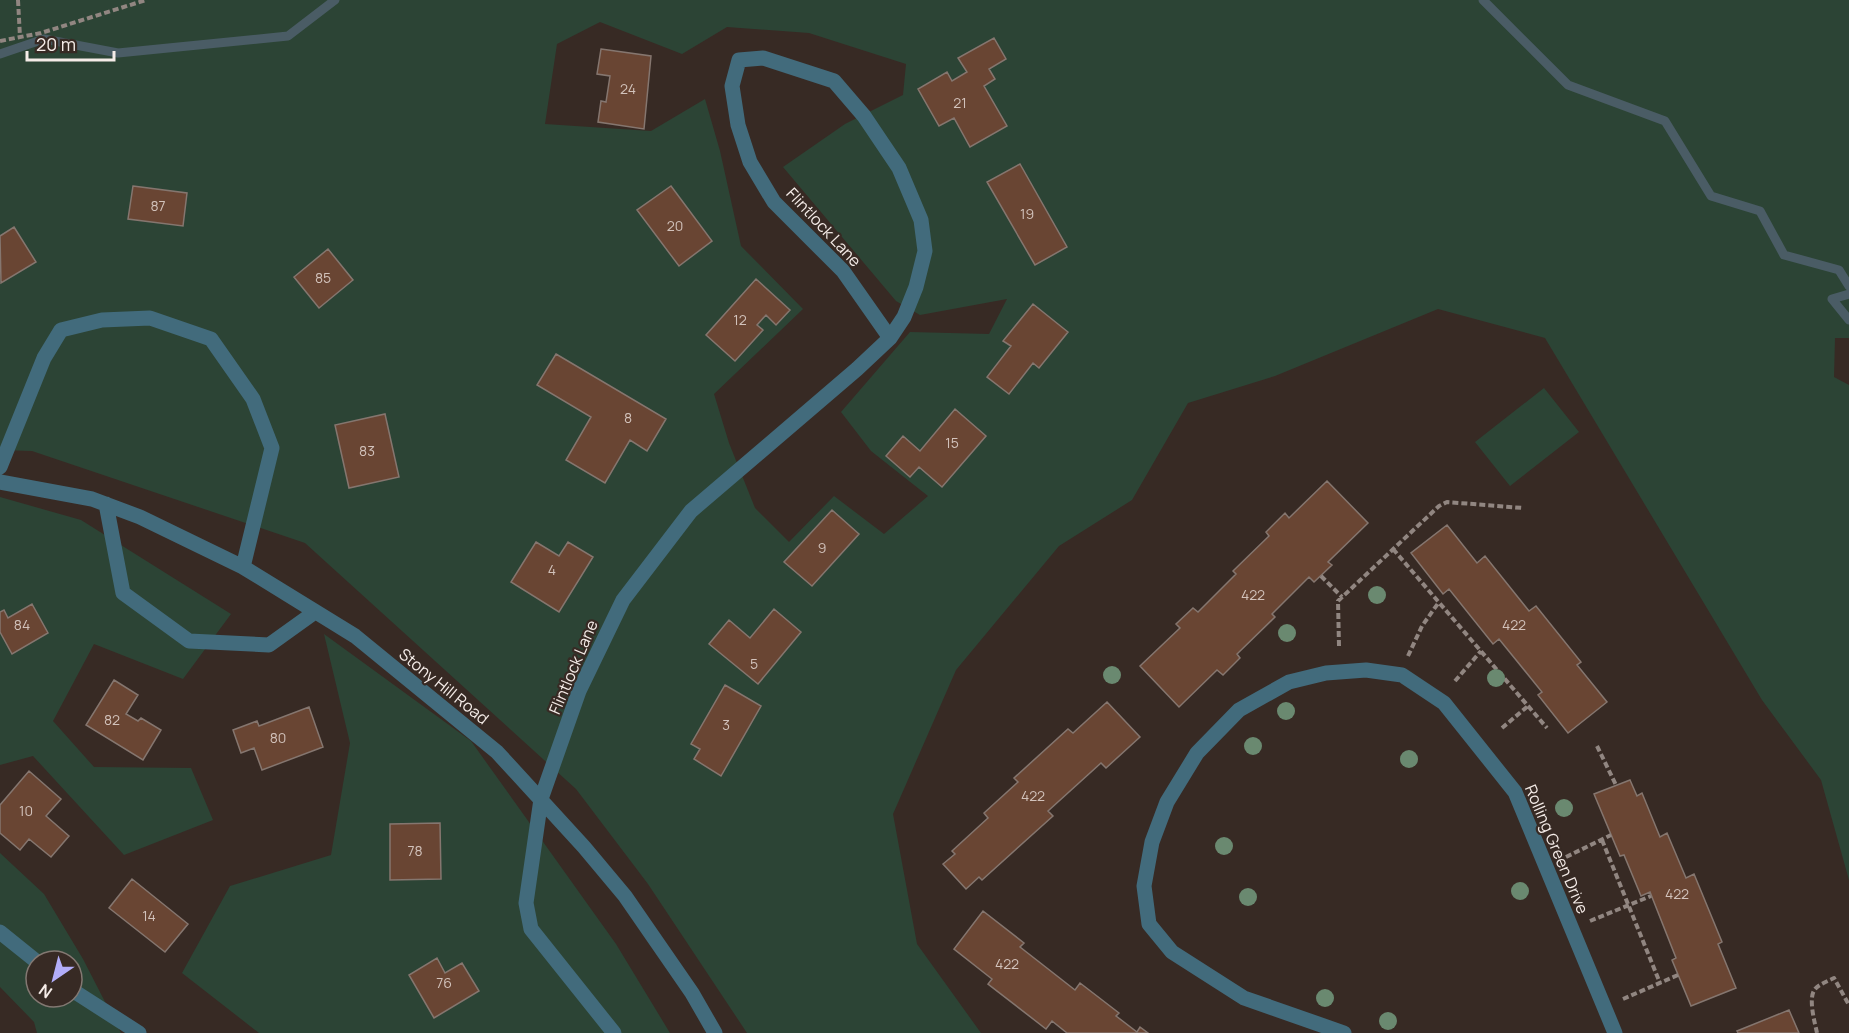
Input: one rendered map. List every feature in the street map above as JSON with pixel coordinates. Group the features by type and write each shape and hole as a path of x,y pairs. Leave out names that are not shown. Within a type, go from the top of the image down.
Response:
{"street":[{"name":"Flintlock Lane","path":"541,799 579,691 623,600 649,562 691,511 890,338 904,317 916,287 925,250 921,220 899,168 864,116 834,81 763,58 739,60 732,86 738,125 750,162 774,201 843,271 890,338"},
{"path":"0,467 44,358 61,330 102,320 150,318 211,339 253,399 272,448 243,567"},
{"name":"Stony Hill Road","path":"0,482 41,487 106,504 140,517 243,567 355,636 489,745 541,799 625,896 692,993 715,1033"},
{"path":"106,504 123,592 189,641 269,645 315,612"},
{"name":"Rolling Green Drive","path":"1344,1033 1244,998 1172,952 1149,924 1144,886 1152,842 1167,802 1197,753 1239,710 1289,682 1326,673 1366,670 1402,675 1444,703 1515,792 1615,1033"},
{"path":"541,799 526,903 531,929 614,1033"},
{"path":"0,932 24,952"},
{"path":"84,998 139,1033"}],"path":[{"path":"18,0 20,38"},
{"path":"0,41 20,38 147,0"},
{"path":"1340,646 1338,601 1439,506 1447,502 1523,508"},
{"path":"1394,549 1547,728"},
{"path":"1321,576 1342,597"},
{"path":"1408,656 1422,626 1439,602"},
{"path":"1455,681 1482,651"},
{"path":"1502,728 1528,706"},
{"path":"1597,746 1616,785"},
{"path":"1562,858 1611,836"},
{"path":"1602,840 1660,983"},
{"path":"1590,922 1651,896"},
{"path":"1622,1000 1678,975"},
{"path":"1817,1033 1814,1018 1813,993 1815,988 1834,978 1849,1005"}],"green space":[{"path":"0,0 1849,0 1849,338 1835,338 1834,377 1849,385 1849,880 1821,780 1762,700 1545,338 1438,309 1275,376 1188,403 1132,500 1059,546 956,670 893,814 917,944 981,1033 747,1033 648,884 576,789 305,543 32,451 0,450","holes":["600,22 682,54 727,27 809,33 906,64 903,95 845,124 783,167 896,301 920,315 1007,299 989,334 910,332 841,412 871,451 928,496 884,534 834,496 789,542 755,508 729,443 714,394 803,309 741,246 720,151 705,99 651,131 545,124 557,44"]},
{"path":"1544,388 1579,432 1510,486 1475,442"},
{"path":"0,497 81,520 231,614 183,679 94,644 53,721 94,767 191,768 213,820 124,855 33,756 0,765"},
{"path":"324,634 471,741 616,944 670,1033 259,1033 182,973 230,886 331,855 350,743"},
{"path":"0,853 44,894 77,949 24,949 24,1009 84,1009 84,961 121,1033 37,1033 34,1022 0,987"}],"building":[{"path":"994,38 1006,59 989,69 995,79 984,86 1007,126 970,147 954,118 939,126 918,89 947,72 952,81 967,72 958,58"},
{"path":"601,49 651,56 644,129 598,122 601,101 606,102 610,76 597,74"},
{"path":"1020,164 1067,247 1035,265 987,182"},
{"path":"133,186 187,193 183,226 128,219"},
{"path":"671,186 712,241 679,266 637,210"},
{"path":"14,227 36,262 1,283 0,236"},
{"path":"328,249 353,280 319,308 294,277"},
{"path":"756,279 790,310 776,325 766,315 757,325 763,330 735,361 706,335"},
{"path":"1033,304 1068,332 1039,368 1033,363 1009,394 987,377 1011,346 1003,341"},
{"path":"556,354 666,419 647,451 630,440 605,483 566,460 591,417 537,385"},
{"path":"955,409 986,436 942,487 919,467 910,477 886,456 903,436 920,451"},
{"path":"385,414 399,477 349,488 335,425"},
{"path":"1327,481 1368,523 1328,562 1332,565 1314,582 1309,577 1272,614 1275,617 1237,654 1240,658 1223,675 1217,670 1179,707 1140,666 1180,628 1176,624 1193,608 1198,612 1236,574 1233,571 1269,536 1266,532 1285,513 1289,518"},
{"path":"832,510 859,534 812,586 784,562"},
{"path":"1447,525 1477,563 1485,556 1529,611 1536,606 1581,662 1577,665 1607,702 1568,733 1538,695 1542,692 1499,639 1493,644 1449,589 1443,594 1411,553"},
{"path":"536,542 559,556 568,542 593,557 559,612 511,582"},
{"path":"32,604 48,633 12,654 0,632 0,612 4,610 8,618"},
{"path":"774,609 801,632 758,684 709,644 729,620 750,638"},
{"path":"114,680 138,695 126,714 138,721 141,718 161,730 143,760 86,725"},
{"path":"725,685 761,706 721,776 694,759 700,749 691,744"},
{"path":"1107,702 1140,737 1106,768 1101,763 1048,811 1053,816 982,880 979,877 966,889 943,864 955,854 952,851 988,818 984,813 1018,782 1014,778 1068,729 1073,733"},
{"path":"309,707 323,747 262,770 254,748 241,753 233,730 257,721 259,726"},
{"path":"29,771 61,799 46,816 69,836 51,857 29,839 20,850 0,833 0,805"},
{"path":"1630,780 1637,796 1642,793 1660,837 1667,833 1686,878 1694,874 1722,942 1718,944 1736,988 1691,1006 1672,960 1676,958 1650,892 1641,896 1624,855 1620,856 1594,794"},
{"path":"440,823 441,879 390,880 390,824"},
{"path":"132,879 188,924 165,952 109,908"},
{"path":"983,911 1024,943 1020,947 1075,990 1080,983 1119,1013 1116,1016 1137,1032 1140,1027 1148,1033 1067,1033 1052,1021 1046,1029 988,984 992,979 954,949"},
{"path":"437,958 445,973 462,963 479,991 434,1018 409,975"},
{"path":"1789,1010 1799,1033 1738,1033 1737,1031"}],"waterway":[{"path":"0,54 44,39 118,53 288,36 335,0"},
{"path":"1483,0 1568,85 1665,121 1711,196 1760,211 1784,255 1839,270 1849,286"},
{"path":"1849,294 1832,299 1849,320"}]}
